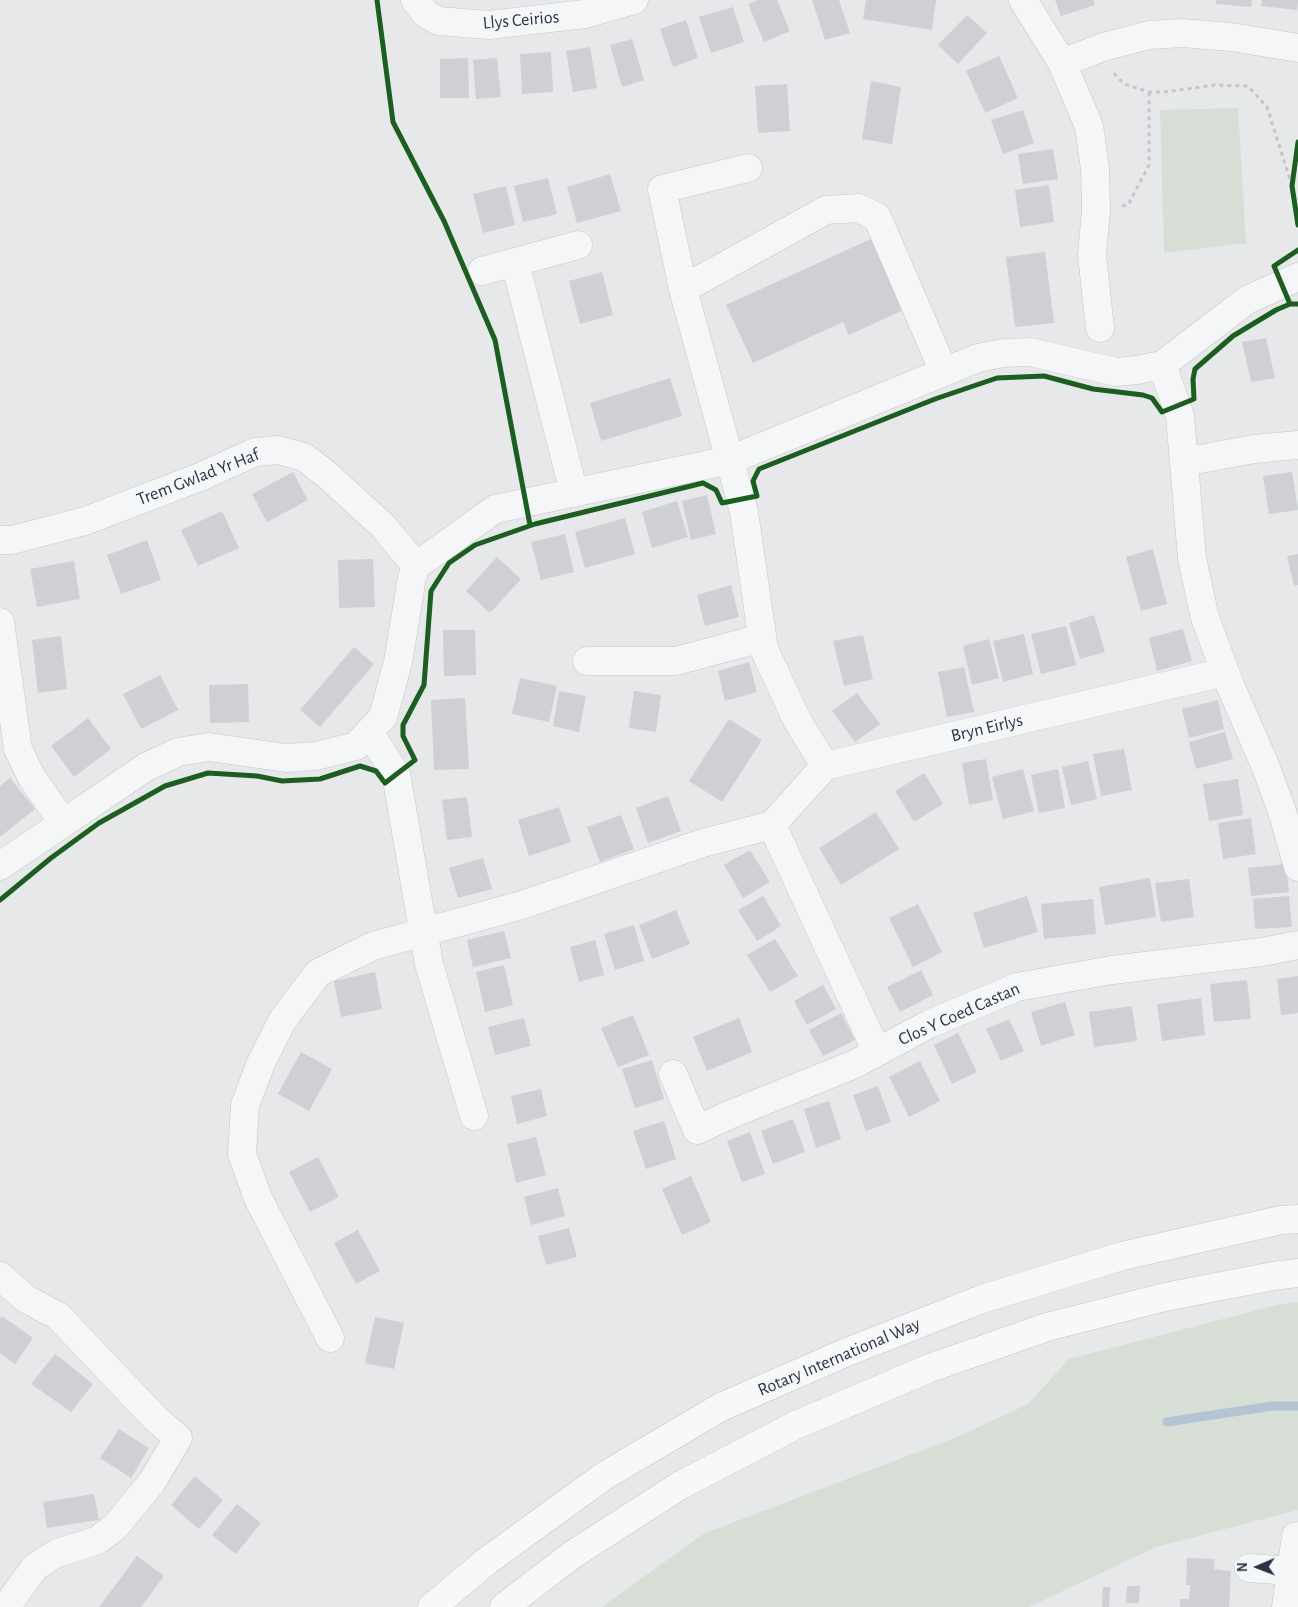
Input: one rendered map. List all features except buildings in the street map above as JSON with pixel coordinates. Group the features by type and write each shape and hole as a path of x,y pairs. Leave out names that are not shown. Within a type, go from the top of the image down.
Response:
{"main road":[{"name":"Rotary International Way","path":"432,1607 487,1561 604,1476 721,1407 847,1352 982,1299 1122,1256 1281,1220 1298,1219"},
{"path":"504,1607 572,1554 679,1486 796,1424 930,1368 1047,1327 1165,1297 1298,1273"}],"street":[{"name":"Llys Ceirios","path":"415,0 426,14 438,21 489,25 585,14 634,0"},
{"path":"1023,0 1062,63 1088,126 1095,169 1096,210 1092,255 1100,328"},
{"path":"1062,63 1103,47 1149,35 1182,33 1230,37 1298,48"},
{"path":"330,1338 254,1189 242,1154 245,1105 260,1062 282,1021 318,973 373,946 522,905 703,843 772,825 825,766 797,720 764,649 744,512 683,289 662,189 748,168"},
{"path":"683,289 826,210 858,208 877,217 944,372"},
{"path":"482,271 578,245"},
{"path":"515,262 574,492"},
{"path":"0,866 146,767 178,752 208,747 286,758 316,756 356,746 383,717 398,662 412,577 416,566 495,509 730,460 978,358 1003,353 1030,352 1116,372 1162,365 1247,300 1298,277"},
{"path":"1162,365 1180,416 1192,558 1205,618 1225,672 1265,765 1290,809 1298,867"},
{"path":"1184,462 1254,449 1298,445"},
{"name":"Trem Gwlad Yr Haf","path":"0,540 12,540 85,521 256,452 278,450 304,457 326,474 383,526 416,566"},
{"path":"0,622 18,749 31,776 63,823"},
{"path":"587,661 676,661 762,638"},
{"name":"Bryn Eirlys","path":"825,766 1225,672"},
{"path":"369,732 396,774 429,964 474,1116"},
{"path":"772,825 877,1052"},
{"name":"Clos Y Coed Castan","path":"673,1074 697,1130 855,1064 929,1024 1017,987 1112,970 1298,946"},
{"path":"0,1276 26,1299 58,1316 156,1419 178,1438 152,1482 115,1527 96,1541 56,1553 35,1567 6,1607"},
{"path":"1286,1607 1296,1536"},
{"path":"1249,1568 1291,1571"}],"path":[{"path":"1103,47 1109,66 1124,84 1149,92 1164,92 1216,85 1248,86 1267,107 1294,196"},
{"path":"1096,210 1128,205 1149,165 1149,92"},
{"path":"1292,186 1294,168"}],"shaded area":[{"path":"1238,108 1246,243 1164,253 1160,110"},
{"path":"1298,1302 1298,1510 1156,1547 1029,1607 602,1607 703,1534 957,1437 1028,1404 1069,1359 1277,1305"}],"waterway":[{"path":"1167,1422 1272,1406 1298,1406"}],"cycle path":[{"path":"377,0 393,122 444,221 495,340 530,525"},
{"path":"1298,142 1292,186 1298,225"},
{"path":"1298,250 1274,266 1290,304 1298,304"},
{"path":"0,900 51,858 99,823 165,786 208,773 257,776 282,781 320,779 360,766 376,771 385,783 415,760 403,736 403,725 424,685 431,591 449,563 475,545 535,524 703,483 716,490 722,503 757,496 753,481 759,469 935,399 997,378 1044,376 1093,389 1143,395 1152,398 1162,412 1194,399 1193,379 1195,369 1233,336 1276,310 1290,304"}]}
